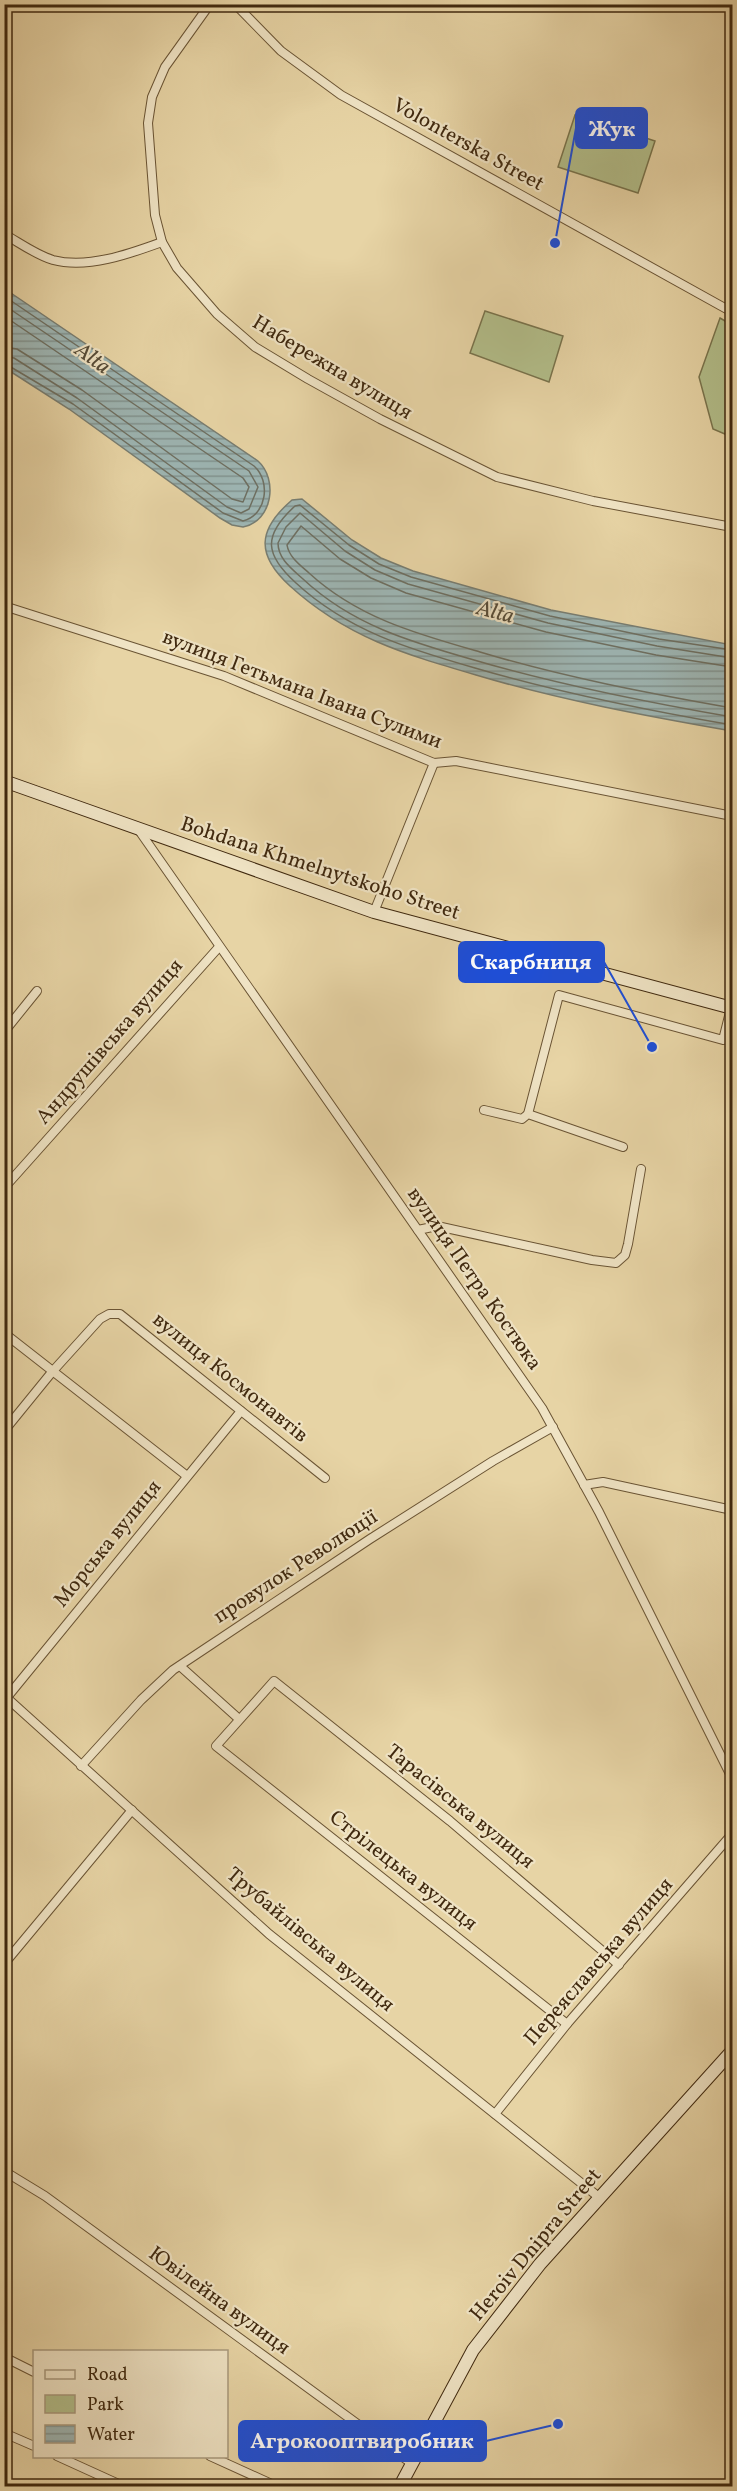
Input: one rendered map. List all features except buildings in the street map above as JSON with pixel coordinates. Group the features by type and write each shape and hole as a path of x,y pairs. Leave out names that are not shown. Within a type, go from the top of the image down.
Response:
{"main road":[{"name":"Bohdana Khmelnytskoho Street","path":"4,781 374,912 732,1008"},
{"name":"Heroiv Dnipra Street","path":"400,2487 473,2350 540,2264 732,2051"}],"street":[{"name":"Набережна вулиця","path":"210,4 165,67 150,106 148,123 151,170 162,242 177,268 206,303 255,347 365,411 497,477 528,487 732,527"},
{"name":"Volonterska Street","path":"235,4 281,51 341,95 732,312"},
{"path":"4,234 42,255 60,261 110,258 162,242"},
{"name":"вулиця Гетьмана Івана Сулими","path":"4,606 224,676 434,763 456,761 732,816"},
{"path":"374,912 434,763"},
{"name":"вулиця Петра Костюка","path":"138,829 553,1427 732,1778"},
{"name":"Андрушівська вулиця","path":"4,1188 219,946"},
{"path":"4,1032 37,991"},
{"name":"Bohdana Khmelnytskoho Street","path":"528,1114 559,995 723,1040 732,1008"},
{"path":"484,1110 522,1119 528,1114 623,1147"},
{"path":"418,1230 437,1226 616,1263 625,1255 628,1244 641,1169"},
{"name":"вулиця Космонавтів","path":"52,1372 100,1319 109,1314 124,1316 325,1478"},
{"path":"4,1333 187,1476"},
{"path":"4,1431 52,1372"},
{"name":"Морська вулиця","path":"6,1699 241,1411"},
{"name":"провулок Революції","path":"81,1766 141,1700 180,1666 370,1539 493,1461 553,1427"},
{"path":"584,1485 603,1482 732,1510"},
{"path":"180,1666 239,1719"},
{"name":"Тарасівська вулиця","path":"239,1719 274,1681 450,1821 619,1965"},
{"name":"Трубайлівська вулиця","path":"6,1699 269,1934 600,2198"},
{"name":"Стрілецька вулиця","path":"239,1719 216,1746 567,2024"},
{"path":"4,1964 132,1810"},
{"name":"Переяславська вулиця","path":"495,2114 567,2024 732,1834"},
{"name":"Ювілейна вулиця","path":"4,2171 45,2196 411,2463"},
{"path":"4,2357 33,2372"},
{"path":"4,2433 33,2446"},
{"path":"59,2458 123,2487"},
{"path":"212,2458 276,2487"}],"green space":[{"path":"575,115 655,141 638,193 558,167"},
{"path":"485,311 563,336 549,382 470,353"},
{"path":"720,318 732,325 732,437 713,429 699,377"}],"water":[{"name":"Alta","path":"5,289 258,461 268,478 270,488 266,508 261,517 243,527 232,525 69,409 5,368"},
{"name":"Alta","path":"302,499 352,540 381,558 413,571 551,610 732,645 732,731 603,707 508,684 400,651 354,631 311,604 290,586 271,564 266,553 267,532 272,522 292,500"}],"place":[{"name":"Жук","path":"555,243"},
{"name":"Скарбниця","path":"652,1047"},
{"name":"Агрокооптвиробник","path":"558,2424"}]}
